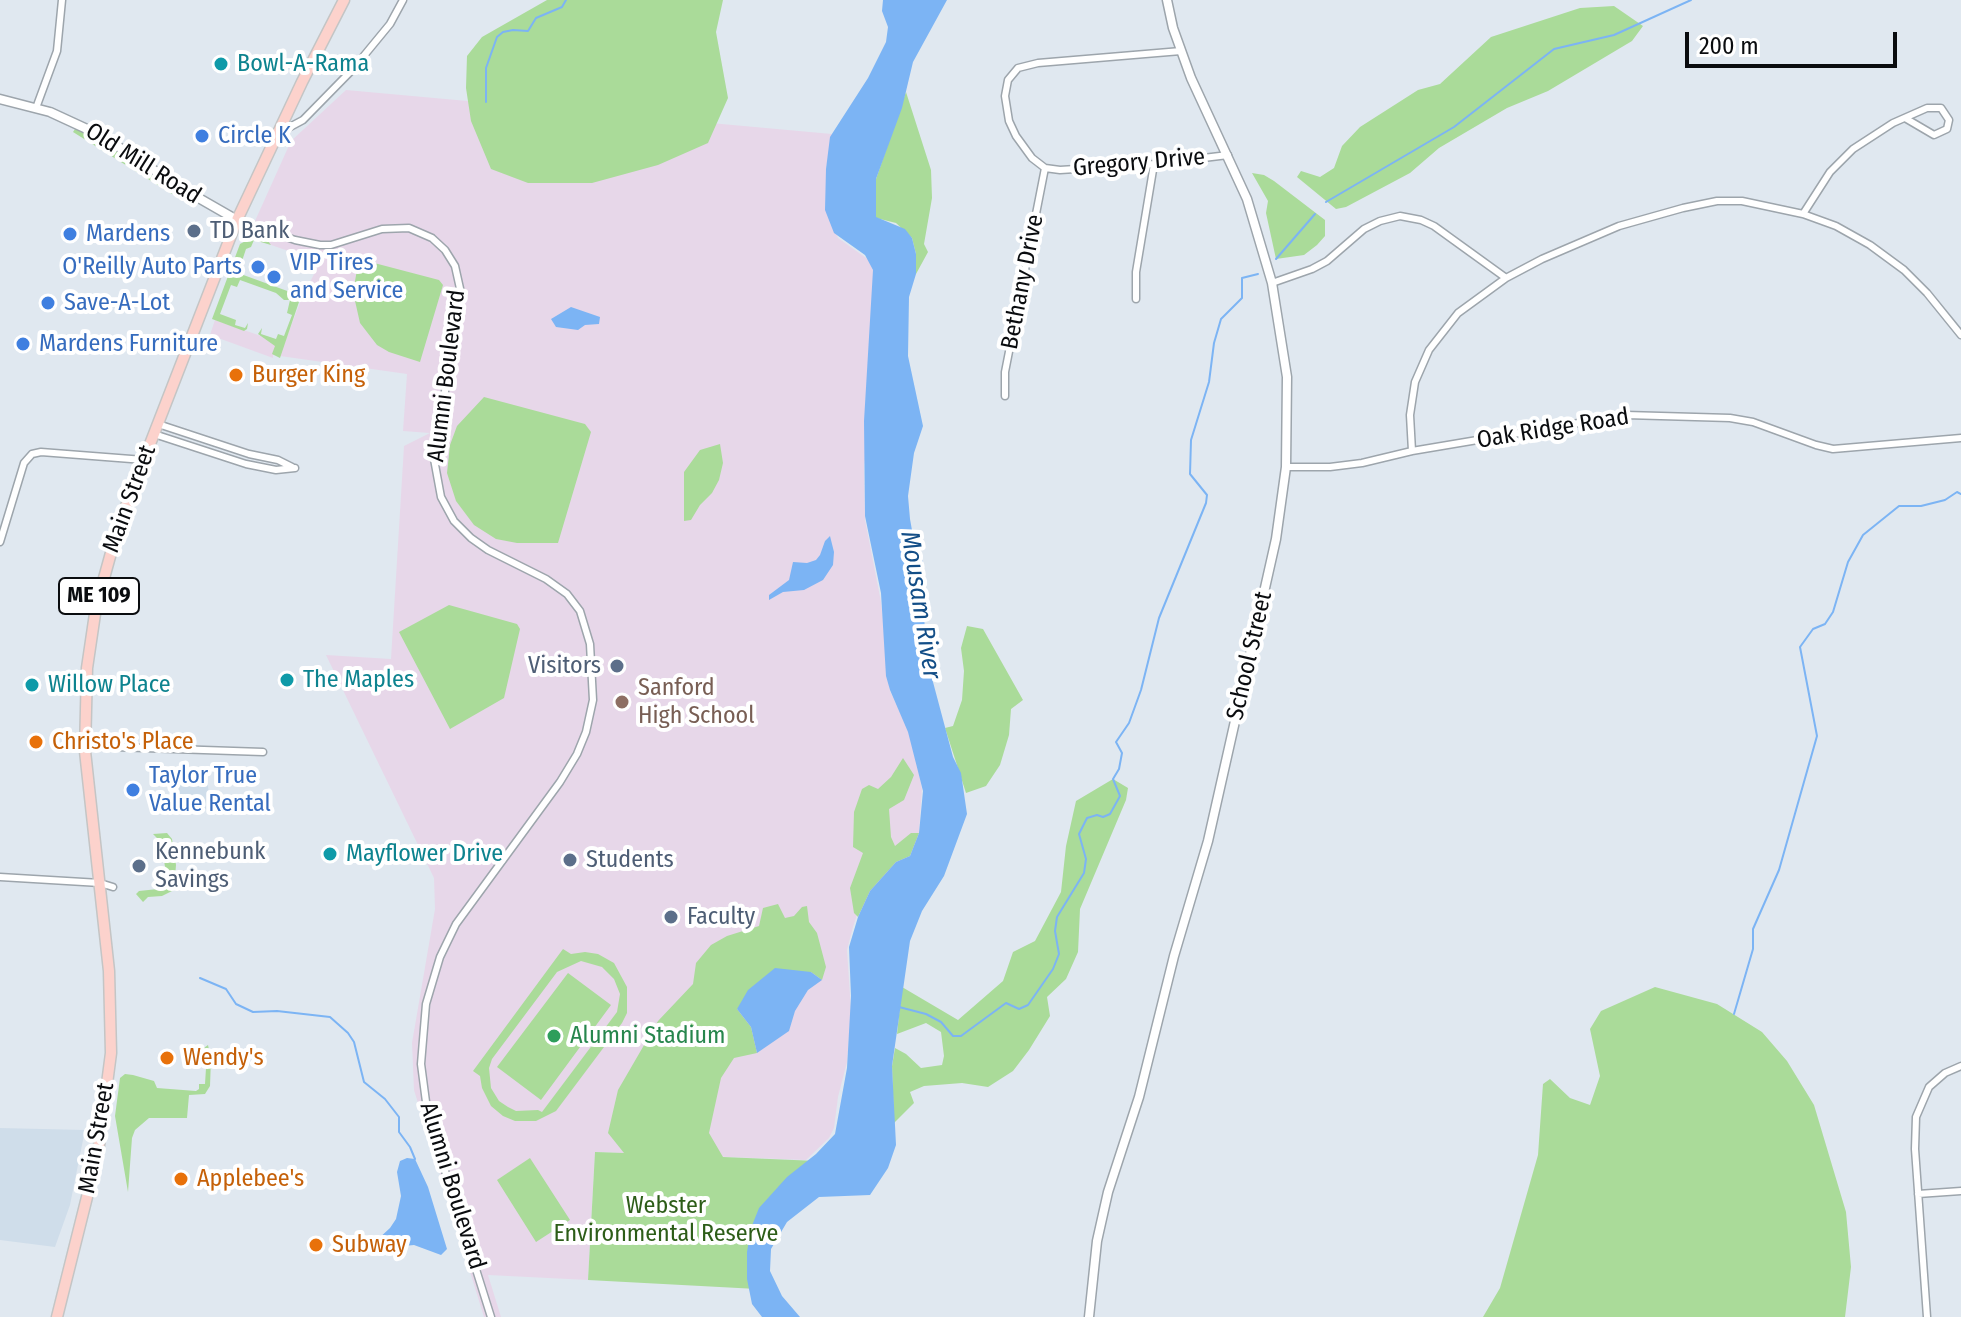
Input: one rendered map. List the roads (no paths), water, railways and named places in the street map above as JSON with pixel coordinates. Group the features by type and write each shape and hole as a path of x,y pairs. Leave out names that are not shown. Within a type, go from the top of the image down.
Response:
{"highway":[{"name":"Main Street","path":"57,1317 98,1153 111,1053 109,971 85,746 87,668 96,607 114,538 237,220 344,0"}],"street":[{"path":"36,108 57,51 62,0"},
{"path":"280,127 288,128 303,120 353,69 383,34 403,0"},
{"name":"School Street","path":"1089,1317 1097,1241 1108,1192 1139,1097 1174,956 1208,841 1275,546 1286,467 1287,377 1272,283 1257,231 1228,155 1181,51 1167,0"},
{"name":"Gregory Drive","path":"1181,51 1038,63 1014,71 1005,88 1009,121 1024,150 1045,168 1080,170 1228,155"},
{"name":"Old Mill Road","path":"0,99 66,118 112,141 183,189 237,220"},
{"path":"1803,214 1820,185 1853,149 1905,118 1936,106 1945,111 1949,120 1944,131 1934,135 1905,118"},
{"path":"1136,299 1136,272 1154,164"},
{"name":"Bethany Drive","path":"1005,396 1005,372 1045,168"},
{"path":"1412,451 1411,399 1415,382 1429,350 1458,313 1506,278 1588,238 1683,208 1729,200 1803,214 1844,230 1890,259 1927,293 1961,335"},
{"path":"1272,283 1312,269 1327,261 1364,229 1400,216 1412,217 1434,226 1506,278"},
{"name":"Alumni Boulevard","path":"237,220 308,244 331,245 392,228 417,230 439,243 455,266 461,293 434,459 441,497 454,521 471,538 567,594 580,611 590,644 593,700 577,754 456,924 440,957 424,1013 421,1064 428,1117 491,1317"},
{"name":"Oak Ridge Road","path":"1286,467 1330,467 1626,415 1730,418 1753,422 1833,449 1961,438"},
{"path":"156,429 278,460 295,468 276,470 246,464 156,429"},
{"path":"0,542 24,463 32,454 41,452 144,460"},
{"path":"85,746 263,752"},
{"path":"0,877 100,883 113,887"},
{"path":"1927,1317 1915,1133 1919,1107 1937,1079 1961,1066"},
{"path":"1918,1194 1961,1191"}],"water":[{"name":"Mousam River","path":"883,0 947,0 913,62 902,108 876,179 876,217 905,229 912,238 916,254 916,274 909,297 908,356 923,426 914,453 908,496 910,519 915,547 923,562 921,589 929,667 953,757 961,773 967,814 944,876 922,911 910,941 892,1066 896,1145 888,1168 870,1195 819,1197 787,1222 771,1249 770,1271 782,1296 800,1317 762,1317 752,1304 747,1279 751,1228 759,1208 787,1177 835,1134 847,1068 851,996 849,947 870,891 896,862 910,856 919,833 923,791 908,732 886,676 881,593 865,516 864,421 873,270 865,255 834,233 825,210 830,137 868,78 886,42 888,27 882,11"},
{"path":"571,307 600,317 599,324 585,325 578,330 556,327 551,319"},
{"path":"830,536 833,565 823,580 804,590 783,592 769,600 769,595 789,580 793,562 816,560"},
{"path":"775,968 811,972 822,980 808,990 795,1011 789,1031 757,1053 751,1027 737,1009 748,990"},
{"path":"415,1159 428,1187 447,1249 441,1255 414,1245 387,1251 378,1245 377,1240 396,1219 401,1196 397,1172 400,1161"}],"waterway":[{"path":"486,102 486,68 497,37 513,30 528,31 536,18 562,7 566,0"},
{"path":"1326,202 1454,127 1554,49 1614,35 1691,0"},
{"path":"1276,259 1315,214"},
{"path":"899,1007 926,1014 941,1022 953,1036 961,1036 1006,1003 1019,1009 1028,1005 1053,969 1059,954 1055,931 1057,917 1084,873 1086,859 1079,834 1087,818 1110,814 1120,796 1113,779 1122,753 1116,742 1129,723 1141,690 1159,618 1206,503 1207,495 1190,474 1191,440 1209,382 1221,319 1242,298 1242,278 1258,274"},
{"path":"1734,1014 1753,949 1753,929 1779,870 1817,736 1800,647 1813,629 1825,624 1833,612 1848,562 1863,535 1899,506 1921,506 1945,500 1957,492 1961,494"},
{"path":"200,978 226,989 236,1004 253,1012 277,1011 330,1017 354,1042 364,1082 385,1099 399,1117 399,1132 415,1159"}],"place":[{"name":"Bowl-A-Rama","path":"221,64"},
{"name":"Circle K","path":"202,136"},
{"name":"TD Bank","path":"194,231"},
{"name":"Mardens","path":"70,234"},
{"name":"O'Reilly Auto Parts","path":"258,267"},
{"name":"VIP Tires and Service","path":"274,277"},
{"name":"Save-A-Lot","path":"48,303"},
{"name":"Mardens Furniture","path":"23,344"},
{"name":"Burger King","path":"236,375"},
{"name":"Visitors","path":"617,666"},
{"name":"The Maples","path":"287,680"},
{"name":"Willow Place","path":"32,685"},
{"name":"Sanford High School","path":"622,702"},
{"name":"Christo's Place","path":"36,742"},
{"name":"Taylor True Value Rental","path":"133,790"},
{"name":"Mayflower Drive","path":"330,854"},
{"name":"Students","path":"570,860"},
{"name":"Kennebunk Savings","path":"139,866"},
{"name":"Faculty","path":"671,917"},
{"name":"Alumni Stadium","path":"554,1036"},
{"name":"Wendy's","path":"167,1058"},
{"name":"Applebee's","path":"181,1179"},
{"name":"Subway","path":"316,1245"}],"park label":[{"name":"Webster Environmental Reserve","path":"666,1220"}]}
